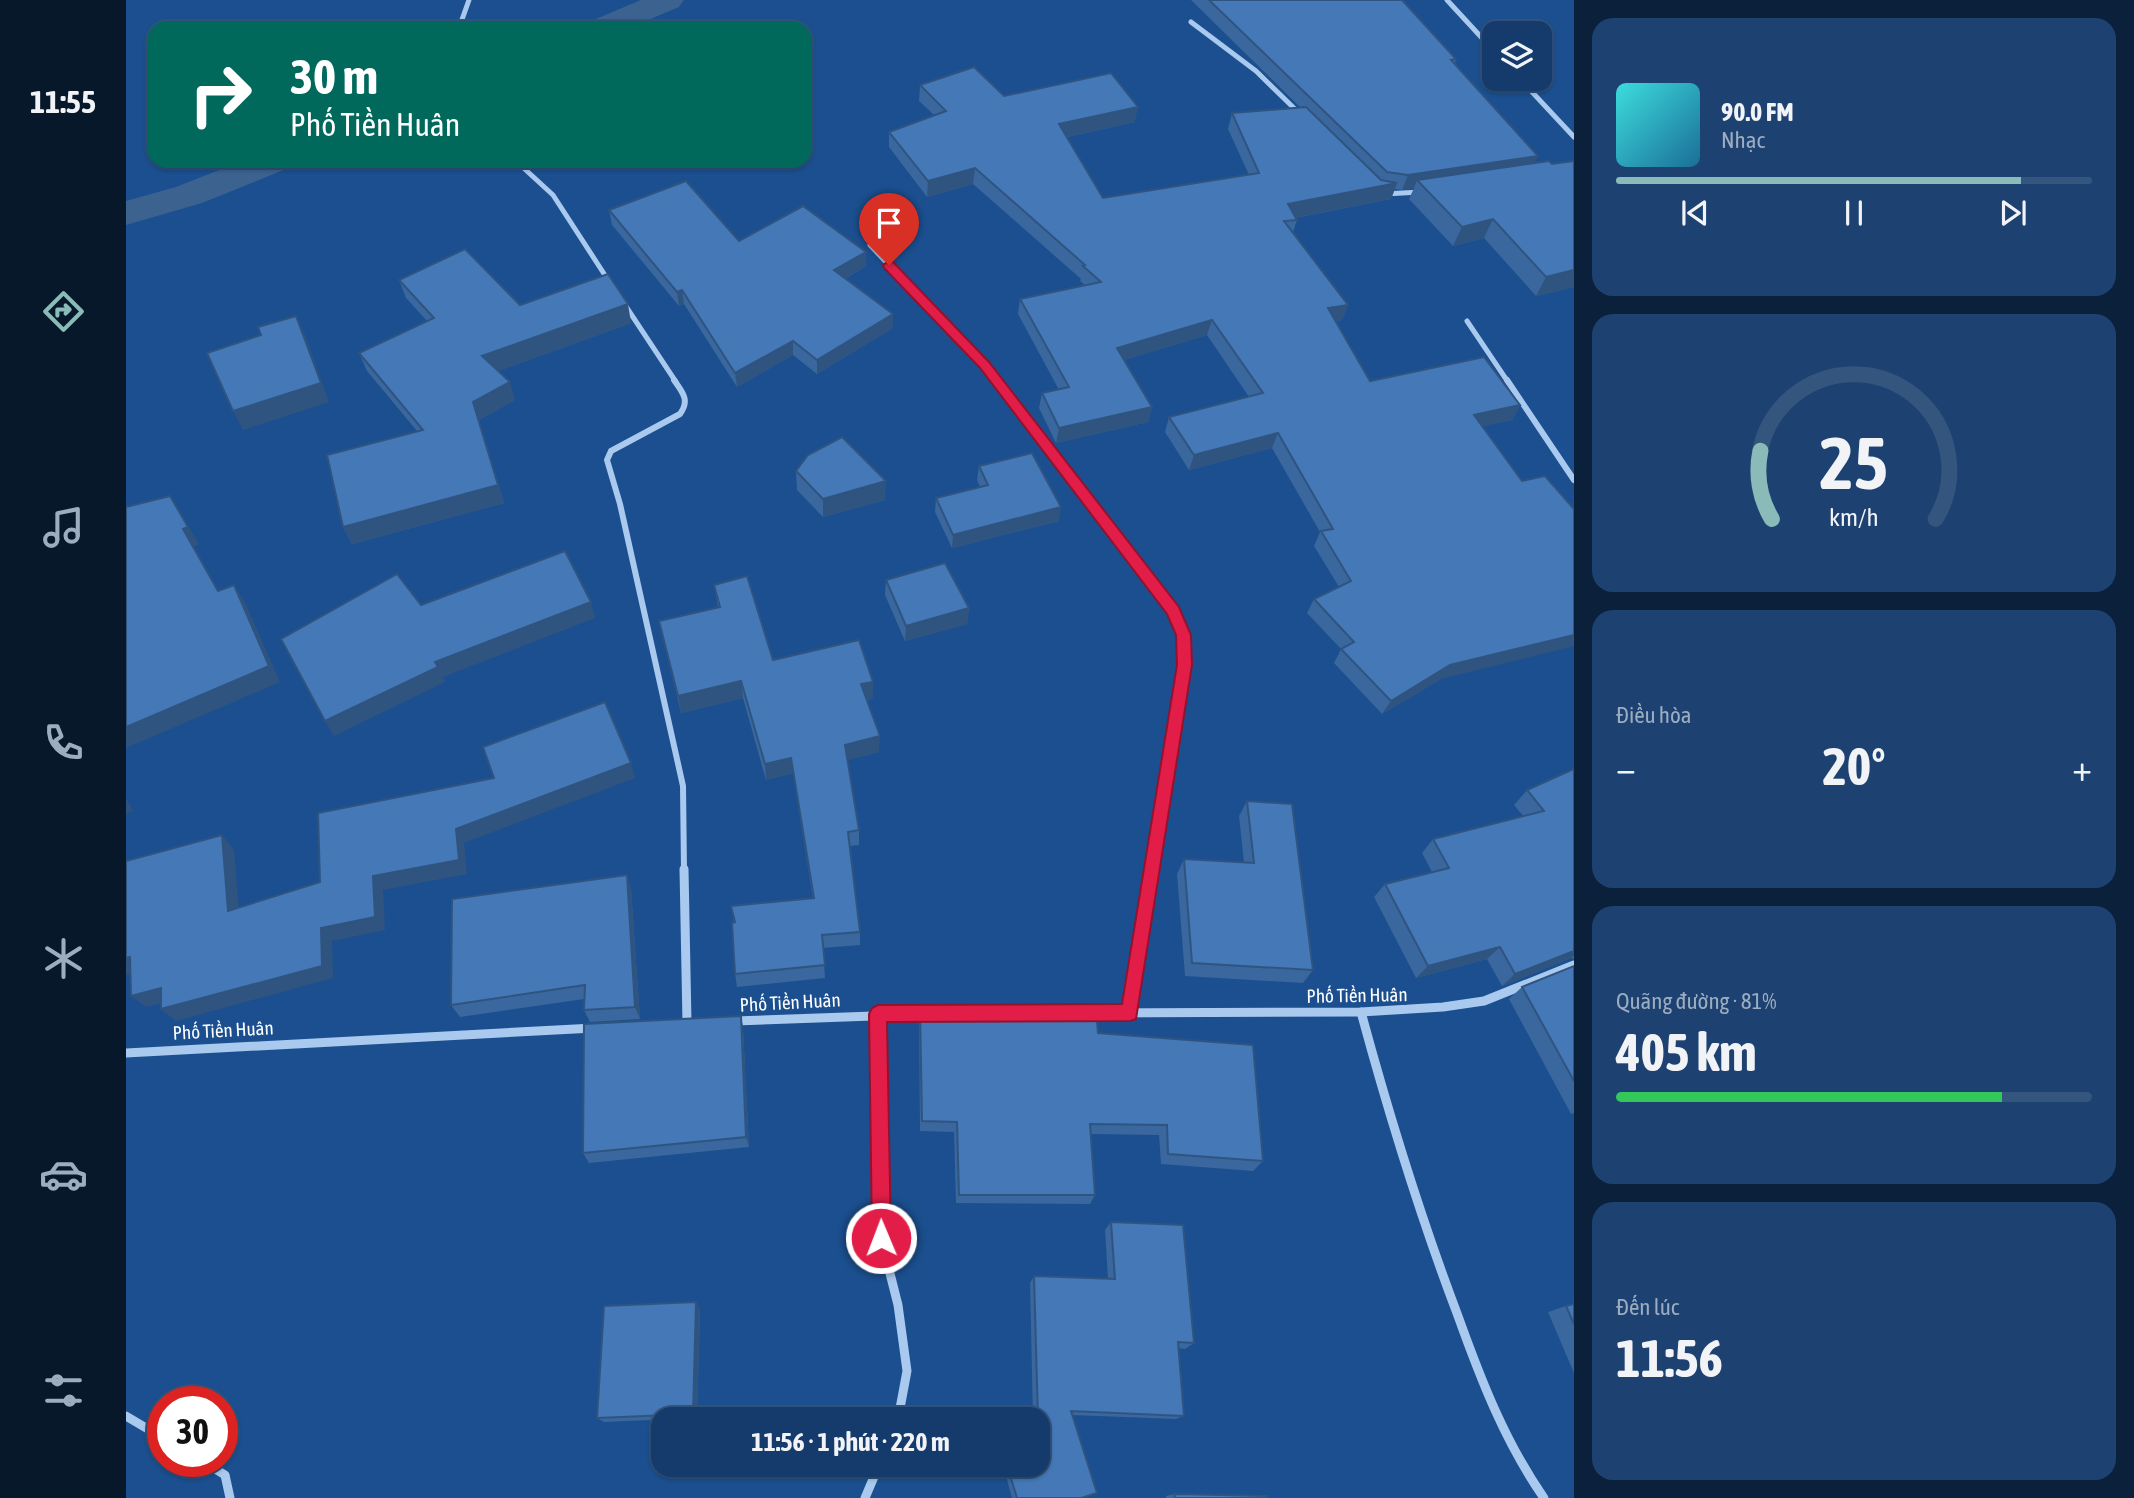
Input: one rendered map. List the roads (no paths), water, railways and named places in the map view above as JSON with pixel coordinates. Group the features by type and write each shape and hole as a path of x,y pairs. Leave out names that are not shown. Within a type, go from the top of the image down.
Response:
{"street":[{"path":"461,21 468,0"},
{"path":"1447,0 1482,38"},
{"path":"1191,22 1256,71 1304,117"},
{"path":"1531,91 1574,137"},
{"path":"524,168 553,195 612,285"},
{"path":"1379,192 1393,196 1428,191"},
{"path":"870,245 985,365 1174,611 1183,635 1184,665 1130,1013"},
{"path":"619,297 686,398 685,407 671,421 611,451 607,467 620,504 683,786 687,1023"},
{"path":"1467,321 1574,480"},
{"name":"Phố Tiền Huân","path":"1074,1013 1411,1010 1484,1001 1574,965"},
{"path":"1361,1012 1394,1130 1436,1259 1509,1445 1544,1498"},
{"path":"878,1014 881,1238 898,1305 906,1371 900,1407"},
{"name":"Phố Tiền Huân","path":"728,1021 934,1014"},
{"path":"673,1024 701,1022"},
{"name":"Phố Tiền Huân","path":"126,1053 605,1027"},
{"path":"127,1418 147,1429"},
{"path":"225,1477 230,1498"},
{"path":"866,1498 874,1477"}],"waterway":[{"path":"618,21 668,0"},
{"path":"126,213 189,195 256,168"}]}
